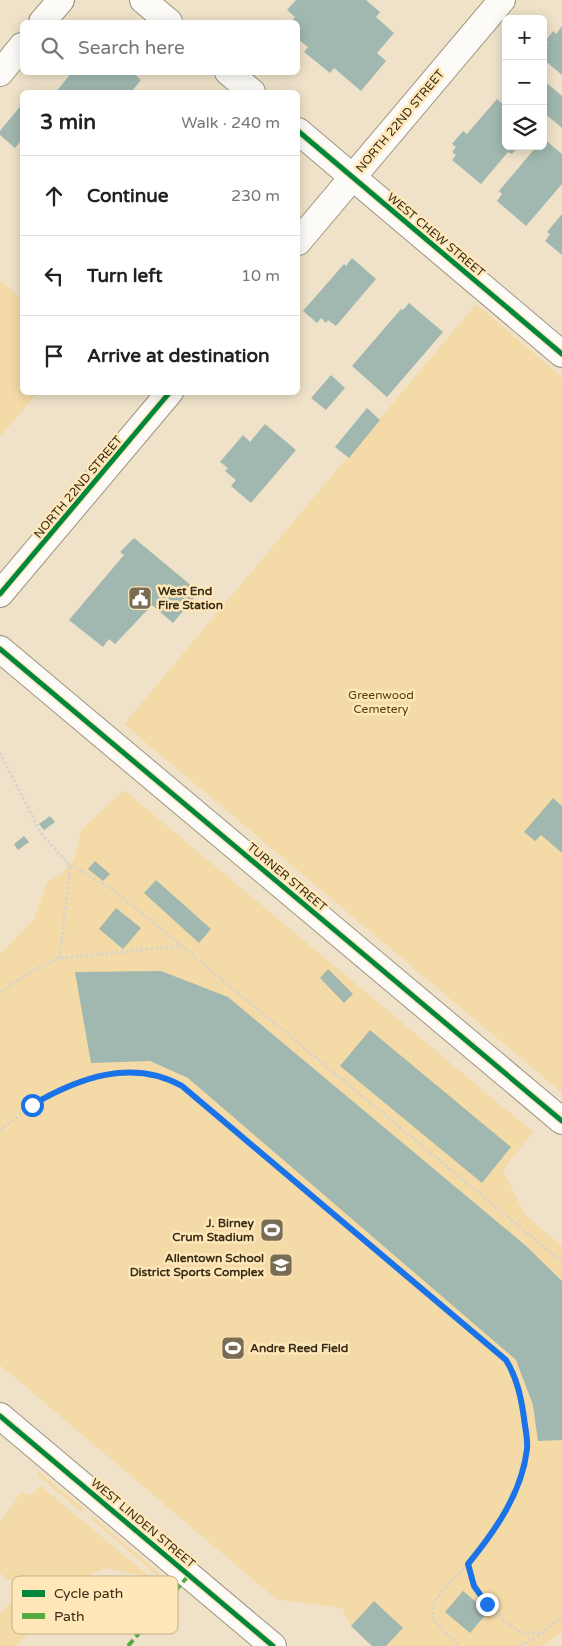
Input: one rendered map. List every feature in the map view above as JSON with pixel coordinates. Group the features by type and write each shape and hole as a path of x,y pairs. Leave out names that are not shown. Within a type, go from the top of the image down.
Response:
{"street":[{"path":"44,20 61,0"},
{"path":"143,0 167,20"},
{"name":"NORTH 22ND STREET","path":"300,240 502,0"},
{"path":"0,73 20,48"},
{"path":"232,75 250,90"},
{"name":"WEST CHEW STREET","path":"300,133 352,177 557,341"},
{"name":"NORTH 22ND STREET","path":"0,594 167,395"},
{"name":"TURNER STREET","path":"0,649 562,1121"},
{"name":"WEST LINDEN STREET","path":"0,1416 273,1646"}],"path":[{"path":"0,753 41,833 70,866 60,958"},
{"path":"67,863 114,890 562,1262"},
{"path":"0,992 36,969 60,958 181,946"},
{"path":"0,1131 16,1116 50,1094 95,1077 138,1071 170,1079 182,1086 506,1360 515,1375 522,1402 528,1448 520,1478 508,1509 492,1535 434,1603 433,1619 459,1646"},
{"path":"468,1564 474,1586 487,1604 505,1621 521,1632 542,1633"},
{"path":"520,1646 542,1633 562,1616"}],"green space":[{"path":"0,280 20,297 20,395 35,395 0,437"},
{"name":"Greenwood Cemetery","path":"476,304 562,377 562,1093 124,724"},
{"name":"J. Birney Crum Stadium","path":"124,790 533,1132 503,1170 525,1215 562,1246 562,1632 543,1646 372,1646 351,1626 342,1608 276,1599 0,1365 0,954 34,919 47,882 62,874 75,858 81,830"},
{"path":"39,1472 84,1509 82,1512 37,1475"},
{"path":"41,1486 149,1576 104,1568 88,1576 12,1576 12,1582 0,1573 0,1523 22,1491 25,1494 33,1494"},
{"path":"93,1517 160,1574 158,1576 91,1519"},
{"path":"12,1601 12,1634 28,1634 17,1646 0,1646 0,1614"}],"building":[{"path":"296,0 366,0 380,12 376,17 394,33 377,53 386,61 361,91 334,68 330,73 304,52 308,47 300,41 300,20 293,20 295,17 287,10"},
{"path":"562,26 562,75 547,62 547,39 553,31 556,34"},
{"path":"70,75 135,75 141,80 133,90 58,90"},
{"path":"547,85 562,96 562,128 547,115"},
{"path":"497,99 502,103 502,150 516,150 512,154 508,152 481,184 452,160 456,155 452,152 456,147 452,144 463,131 467,134"},
{"path":"20,106 20,142 15,148 0,135 0,131"},
{"path":"547,141 562,154 562,184 526,226 497,201 502,194 499,191 534,150 547,150"},
{"path":"562,214 562,255 545,241 550,234 547,232"},
{"path":"352,258 376,279 336,326 328,320 326,323 321,318 317,323 303,311 344,264 346,266"},
{"path":"409,303 443,332 387,397 352,366 401,309 403,310"},
{"path":"331,375 345,388 326,410 311,398"},
{"path":"367,408 380,420 349,458 335,447"},
{"path":"265,424 296,450 251,503 231,486 236,480 225,471 228,468 220,462 243,435 250,442"},
{"name":"West End Fire Station","path":"134,538 199,592 173,623 152,605 115,644 109,639 103,647 69,620 124,555 120,552"},
{"path":"553,798 562,806 562,853 541,835 535,841 524,832"},
{"path":"50,816 55,822 44,830 39,824"},
{"path":"24,836 29,842 18,850 14,844"},
{"path":"95,861 110,874 103,881 88,869"},
{"path":"156,880 211,929 199,943 144,893"},
{"path":"116,908 141,928 123,949 99,929"},
{"path":"328,969 353,994 344,1003 320,978"},
{"path":"161,971 228,997 525,1245 562,1281 562,1440 538,1441 533,1405 516,1360 188,1078 150,1061 91,1063 75,972"},
{"path":"370,1030 511,1147 482,1183 340,1066"},
{"path":"463,1591 488,1612 470,1633 445,1612"},
{"path":"374,1601 403,1628 386,1646 372,1646 351,1626"}],"marked path":[{"path":"178,1588 189,1575"},
{"path":"128,1646 138,1634"}],"cycle path":[{"path":"300,133 562,354"},
{"path":"0,594 167,395"},
{"path":"0,649 562,1121"},
{"path":"0,1416 273,1646"}],"place":[{"name":"West End Fire Station","path":"140,598"},
{"name":"J. Birney Crum Stadium","path":"272,1230"},
{"name":"Allentown School District Sports Complex","path":"281,1265"},
{"name":"Andre Reed Field","path":"233,1348"}],"route":[{"path":"32,1105 50,1094 95,1077 116,1073 138,1071 154,1073 170,1079 182,1086 506,1360 515,1375 522,1402 528,1448 520,1478 508,1509 492,1535 468,1564 474,1586 487,1604"}]}
